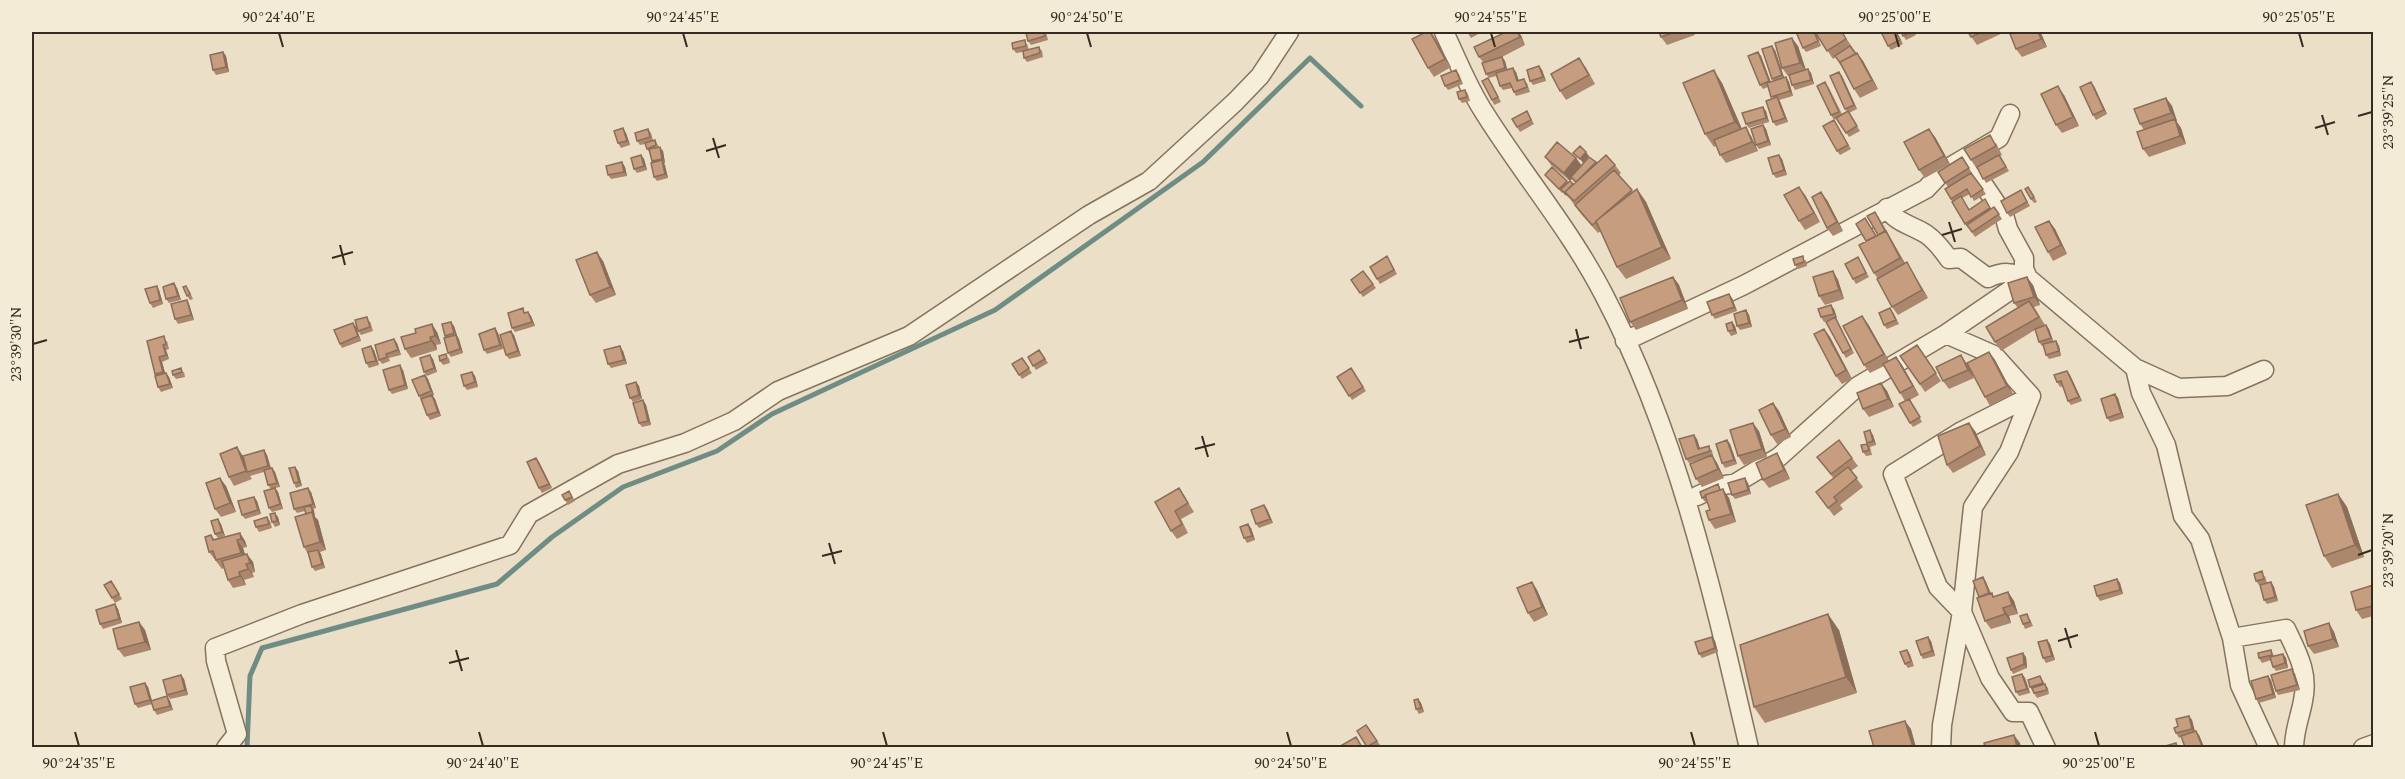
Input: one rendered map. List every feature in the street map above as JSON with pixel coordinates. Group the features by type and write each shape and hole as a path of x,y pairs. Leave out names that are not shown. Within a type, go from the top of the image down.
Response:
{"street":[{"path":"226,747 237,734 216,661 215,648 302,614 510,545 529,514 618,464 685,442 734,421 778,391 909,336 1089,215 1149,181 1260,76 1289,32"},
{"path":"1444,32 1481,108 1604,294 1649,394 1687,500 1749,747"},
{"path":"1625,341 1755,279 1926,189 1942,171 1999,138 2010,114"},
{"path":"1966,159 2004,215 2008,229 2024,258 2024,269 2028,278"},
{"path":"1887,208 1893,218 1924,233 1937,243 1949,259 1961,258 1988,278 2000,272 2014,273 2028,278 2135,368 2179,388 2227,386 2264,370"},
{"path":"1687,500 1719,486 1736,483 1779,457 1858,386 1947,334 2028,278"},
{"path":"1947,334 1995,355 2031,396"},
{"path":"2135,368 2141,393 2166,445 2182,516 2200,539 2232,638 2240,685 2269,747"},
{"path":"1941,747 1942,726 1962,612 1973,507 2009,452 2031,396"},
{"path":"2031,396 1962,431 1893,474 1938,587 1962,612 1990,678 2013,712 2030,712 2046,747"},
{"path":"2232,638 2286,629 2303,664 2304,699 2294,736 2294,747"},
{"path":"2363,747 2373,744"}],"building":[{"path":"1044,32 1045,36 1028,41 1026,33"},
{"path":"1430,32 1445,59 1428,68 1412,39"},
{"path":"1506,32 1517,32 1520,37 1479,57 1474,47"},
{"path":"1659,32 1675,32 1661,37"},
{"path":"1796,32 1814,32 1818,41 1803,48"},
{"path":"1815,32 1842,32 1846,39 1827,51"},
{"path":"1881,32 1896,32 1900,40 1888,46"},
{"path":"1968,32 1982,32 1971,37"},
{"path":"2038,32 2041,39 2016,49 2010,34"},
{"path":"1792,38 1800,63 1782,68 1775,43"},
{"path":"1025,40 1026,46 1013,49 1012,43"},
{"path":"1772,46 1782,75 1772,79 1762,49"},
{"path":"1850,46 1856,54 1840,62 1841,64 1835,56"},
{"path":"1039,47 1040,53 1024,58 1023,51"},
{"path":"223,52 226,67 213,70 210,55"},
{"path":"1758,52 1769,81 1760,85 1748,56"},
{"path":"1857,53 1872,80 1854,89 1840,62"},
{"path":"1502,57 1505,68 1486,74 1482,63"},
{"path":"1579,58 1589,75 1560,91 1551,74"},
{"path":"1539,66 1543,77 1530,81 1527,70"},
{"path":"1513,68 1517,81 1524,79 1527,87 1514,92 1510,83 1500,86 1496,73"},
{"path":"1808,69 1811,80 1792,85 1789,75"},
{"path":"1456,70 1460,80 1445,86 1441,76"},
{"path":"1714,70 1735,122 1705,134 1683,83"},
{"path":"1839,72 1854,105 1845,109 1830,76"},
{"path":"1786,77 1790,91 1771,97 1767,83"},
{"path":"1488,78 1498,97 1492,100 1482,81"},
{"path":"1825,82 1839,112 1831,115 1817,86"},
{"path":"2091,82 2104,110 2093,115 2080,87"},
{"path":"2058,86 2073,117 2056,125 2041,94"},
{"path":"1465,90 1467,97 1459,99 1457,92"},
{"path":"1777,97 1785,118 1773,122 1766,101"},
{"path":"2166,98 2171,113 2140,124 2134,109"},
{"path":"1763,107 1766,118 1746,124 1742,113"},
{"path":"1527,111 1531,120 1517,127 1512,119"},
{"path":"1848,111 1857,126 1846,133 1836,118"},
{"path":"2175,119 2180,136 2143,149 2137,132"},
{"path":"1834,120 1848,145 1837,151 1823,126"},
{"path":"1763,125 1768,141 1756,145 1751,129"},
{"path":"1746,127 1752,142 1720,155 1714,140"},
{"path":"623,128 627,141 618,143 614,131"},
{"path":"648,129 650,137 637,141 635,133"},
{"path":"1929,129 1944,156 1919,170 1904,142"},
{"path":"1990,135 1996,146 1971,160 1964,149"},
{"path":"655,140 656,145 647,149 645,143"},
{"path":"1557,142 1576,158 1564,173 1545,157"},
{"path":"1580,146 1586,152 1580,159 1573,153"},
{"path":"660,147 662,159 652,161 649,149"},
{"path":"641,155 644,166 634,169 631,158"},
{"path":"1606,155 1615,165 1574,201 1565,192"},
{"path":"1779,155 1784,170 1773,174 1768,158"},
{"path":"1999,155 2006,167 1983,179 1977,167"},
{"path":"1589,157 1596,162 1576,182 1571,177"},
{"path":"1962,157 1969,168 1945,183 1938,172"},
{"path":"662,160 665,174 654,177 651,163"},
{"path":"622,162 624,172 608,175 606,166"},
{"path":"1552,167 1567,181 1559,189 1545,175"},
{"path":"1614,170 1632,190 1592,225 1575,205"},
{"path":"1971,173 1983,189 1971,197 1967,189 1951,199 1945,189"},
{"path":"1570,181 1573,184 1565,192 1566,195 1561,189"},
{"path":"1799,187 1814,213 1799,221 1784,195"},
{"path":"2028,187 2034,197 2031,199 2025,189"},
{"path":"1637,189 1662,247 1617,267 1596,221"},
{"path":"2021,190 2027,202 2007,213 2001,201"},
{"path":"1821,192 1837,222 1827,228 1812,197"},
{"path":"1961,196 1969,210 1985,199 1990,208 1965,224 1952,202"},
{"path":"1994,207 1999,214 1972,232 1967,225"},
{"path":"1875,212 1885,231 1878,235 1867,216"},
{"path":"1865,218 1876,236 1866,241 1856,224"},
{"path":"2049,221 2061,245 2048,252 2035,227"},
{"path":"1886,231 1900,258 1874,273 1859,245"},
{"path":"597,252 610,287 590,295 576,260"},
{"path":"1387,256 1394,270 1377,279 1370,267"},
{"path":"1803,256 1804,262 1795,265 1793,259"},
{"path":"1858,257 1866,273 1853,279 1845,264"},
{"path":"1907,262 1922,290 1892,307 1877,279"},
{"path":"1363,271 1373,284 1360,293 1351,280"},
{"path":"1833,271 1839,290 1819,296 1813,277"},
{"path":"1673,277 1682,300 1630,322 1620,298"},
{"path":"2027,277 2034,297 2014,303 2008,283"},
{"path":"174,283 178,296 166,299 163,287"},
{"path":"157,286 160,300 150,303 145,289"},
{"path":"186,286 190,294 187,296 183,287"},
{"path":"1729,294 1734,307 1712,315 1707,302"},
{"path":"187,300 191,315 175,319 171,304"},
{"path":"2029,301 2039,317 1995,342 1986,327"},
{"path":"1831,305 1834,314 1821,317 1818,309"},
{"path":"523,308 524,313 528,312 532,322 512,328 508,313"},
{"path":"1890,308 1896,320 1884,325 1879,313"},
{"path":"1746,310 1749,323 1737,326 1734,314"},
{"path":"1862,316 1884,354 1864,365 1843,326"},
{"path":"367,317 370,327 358,331 355,320"},
{"path":"1835,317 1851,349 1843,353 1826,322"},
{"path":"451,322 454,333 445,336 442,324"},
{"path":"1732,322 1734,330 1728,331 1726,324"},
{"path":"353,323 358,336 340,344 334,330"},
{"path":"432,324 435,336 430,337 431,341 405,349 401,337 416,333 415,329"},
{"path":"2046,325 2051,338 2039,342 2035,329"},
{"path":"495,328 500,345 484,350 479,334"},
{"path":"1824,329 1846,370 1836,376 1814,334"},
{"path":"511,331 518,351 506,355 500,335"},
{"path":"456,335 460,349 448,353 444,338"},
{"path":"164,336 166,344 163,345 166,355 159,357 163,372 155,374 147,341"},
{"path":"394,339 398,350 386,354 387,357 379,360 375,345"},
{"path":"2056,341 2059,351 2046,355 2043,344"},
{"path":"1917,345 1936,373 1920,384 1900,356"},
{"path":"371,346 376,361 366,363 362,349"},
{"path":"620,346 624,360 608,364 604,350"},
{"path":"1039,350 1045,359 1033,366 1028,357"},
{"path":"1989,352 2007,386 1985,397 1967,363"},
{"path":"446,354 447,358 440,361 439,356"},
{"path":"430,355 434,368 424,372 420,358"},
{"path":"1961,355 1968,370 1943,381 1936,367"},
{"path":"1896,357 1913,386 1900,393 1883,364"},
{"path":"1022,358 1029,368 1019,375 1012,364"},
{"path":"400,365 405,385 389,390 383,370"},
{"path":"181,368 182,372 173,375 172,371"},
{"path":"1351,368 1363,387 1349,396 1337,377"},
{"path":"2067,371 2079,397 2068,401 2061,381 2057,382 2054,375"},
{"path":"472,372 475,382 464,386 461,375"},
{"path":"166,373 170,384 158,387 155,376"},
{"path":"425,375 431,391 419,396 412,380"},
{"path":"636,382 639,395 630,398 626,385"},
{"path":"1881,383 1888,399 1863,409 1857,393"},
{"path":"2115,394 2121,413 2107,418 2101,399"},
{"path":"432,395 438,412 427,415 421,399"},
{"path":"1909,399 1920,417 1910,423 1899,404"},
{"path":"643,400 648,421 639,423 633,403"},
{"path":"1773,403 1785,429 1771,435 1759,410"},
{"path":"1753,423 1762,449 1738,456 1730,430"},
{"path":"1969,423 1980,446 1947,465 1938,436"},
{"path":"1870,430 1873,441 1867,443 1864,432"},
{"path":"1694,435 1698,449 1709,446 1710,451 1686,459 1679,439"},
{"path":"1727,440 1734,460 1722,463 1716,444"},
{"path":"1839,440 1852,458 1831,474 1817,457"},
{"path":"1867,444 1869,450 1863,452 1861,445"},
{"path":"237,447 246,471 229,477 220,454"},
{"path":"264,450 268,466 247,472 243,456"},
{"path":"1777,453 1784,470 1763,480 1756,463"},
{"path":"1712,455 1718,469 1696,479 1690,464"},
{"path":"536,458 549,484 539,488 527,462"},
{"path":"295,467 299,482 294,483 289,468"},
{"path":"1848,467 1857,478 1834,497 1837,501 1828,508 1816,492"},
{"path":"272,468 277,483 268,485 264,470"},
{"path":"220,478 230,503 215,509 206,483"},
{"path":"1745,478 1748,490 1732,495 1728,483"},
{"path":"1718,484 1720,490 1702,498 1700,492"},
{"path":"275,488 280,504 269,508 264,491"},
{"path":"308,488 313,504 294,509 290,493"},
{"path":"1179,488 1188,503 1175,511 1182,524 1171,531 1155,502"},
{"path":"1723,489 1731,514 1709,520 1706,511 1710,510 1705,495"},
{"path":"569,491 572,497 565,500 562,495"},
{"path":"2338,494 2355,545 2324,556 2306,505"},
{"path":"254,497 258,510 242,515 238,501"},
{"path":"1264,505 1270,519 1256,524 1251,510"},
{"path":"311,506 313,513 306,514 304,507"},
{"path":"312,512 320,542 304,547 295,517"},
{"path":"275,513 277,521 272,522 270,514"},
{"path":"267,517 269,524 256,527 254,521"},
{"path":"218,519 222,532 215,534 211,521"},
{"path":"1248,524 1252,536 1244,538 1240,527"},
{"path":"240,533 241,539 237,540 241,553 216,560 213,551 209,552 205,537 211,535 213,540"},
{"path":"318,550 322,564 312,567 308,552"},
{"path":"247,554 250,563 246,564 248,569 239,572 240,576 228,580 222,561"},
{"path":"2262,571 2264,579 2256,581 2254,574"},
{"path":"1983,577 1989,593 1979,597 1973,581"},
{"path":"2117,579 2120,590 2097,596 2094,586"},
{"path":"111,581 119,594 112,598 104,585"},
{"path":"1532,582 1542,607 1528,613 1517,588"},
{"path":"2271,582 2275,597 2264,600 2260,585"},
{"path":"2373,585 2373,606 2356,610 2351,592"},
{"path":"2008,592 2012,605 2003,608 2005,614 1985,621 1977,598 1992,593 1993,597"},
{"path":"115,604 119,619 100,624 96,610"},
{"path":"1828,614 1846,677 1754,707 1740,645"},
{"path":"2027,614 2030,622 2023,624 2020,616"},
{"path":"139,622 145,642 118,649 113,629"},
{"path":"2329,623 2333,639 2308,646 2304,631"},
{"path":"1712,637 1715,648 1699,654 1695,642"},
{"path":"1928,637 1932,651 1921,655 1916,641"},
{"path":"2047,640 2052,656 2043,658 2038,642"},
{"path":"1907,650 1911,661 1905,664 1900,652"},
{"path":"2271,650 2272,655 2259,658 2258,653"},
{"path":"2023,653 2024,664 2011,670 2007,658"},
{"path":"2283,654 2285,663 2273,667 2270,657"},
{"path":"2292,669 2297,685 2276,691 2271,675"},
{"path":"2022,674 2027,689 2016,692 2012,677"},
{"path":"181,675 185,690 167,695 163,680"},
{"path":"2040,676 2043,683 2030,687 2028,680"},
{"path":"2268,676 2273,694 2256,699 2251,681"},
{"path":"145,683 150,700 135,704 130,687"},
{"path":"2045,684 2047,690 2034,693 2032,688"},
{"path":"167,696 170,706 154,710 151,701"},
{"path":"1418,699 1421,708 1416,709 1414,700"},
{"path":"2189,716 2192,729 2176,733 2174,728 2178,726 2176,719"},
{"path":"1905,721 1913,747 1874,747 1869,731"},
{"path":"1366,725 1377,741 1367,747 1357,731"},
{"path":"2196,731 2202,746 2185,747 2181,736"},
{"path":"2014,735 2017,747 1985,747 1984,743"},
{"path":"1356,737 1362,747 1343,747 1342,745"},
{"path":"2176,743 2177,747 2162,747"}],"waterway":[{"path":"247,748 250,676 262,648 497,584 552,537 623,487 717,451 772,414 995,310 1203,162 1310,58 1361,106"}]}
